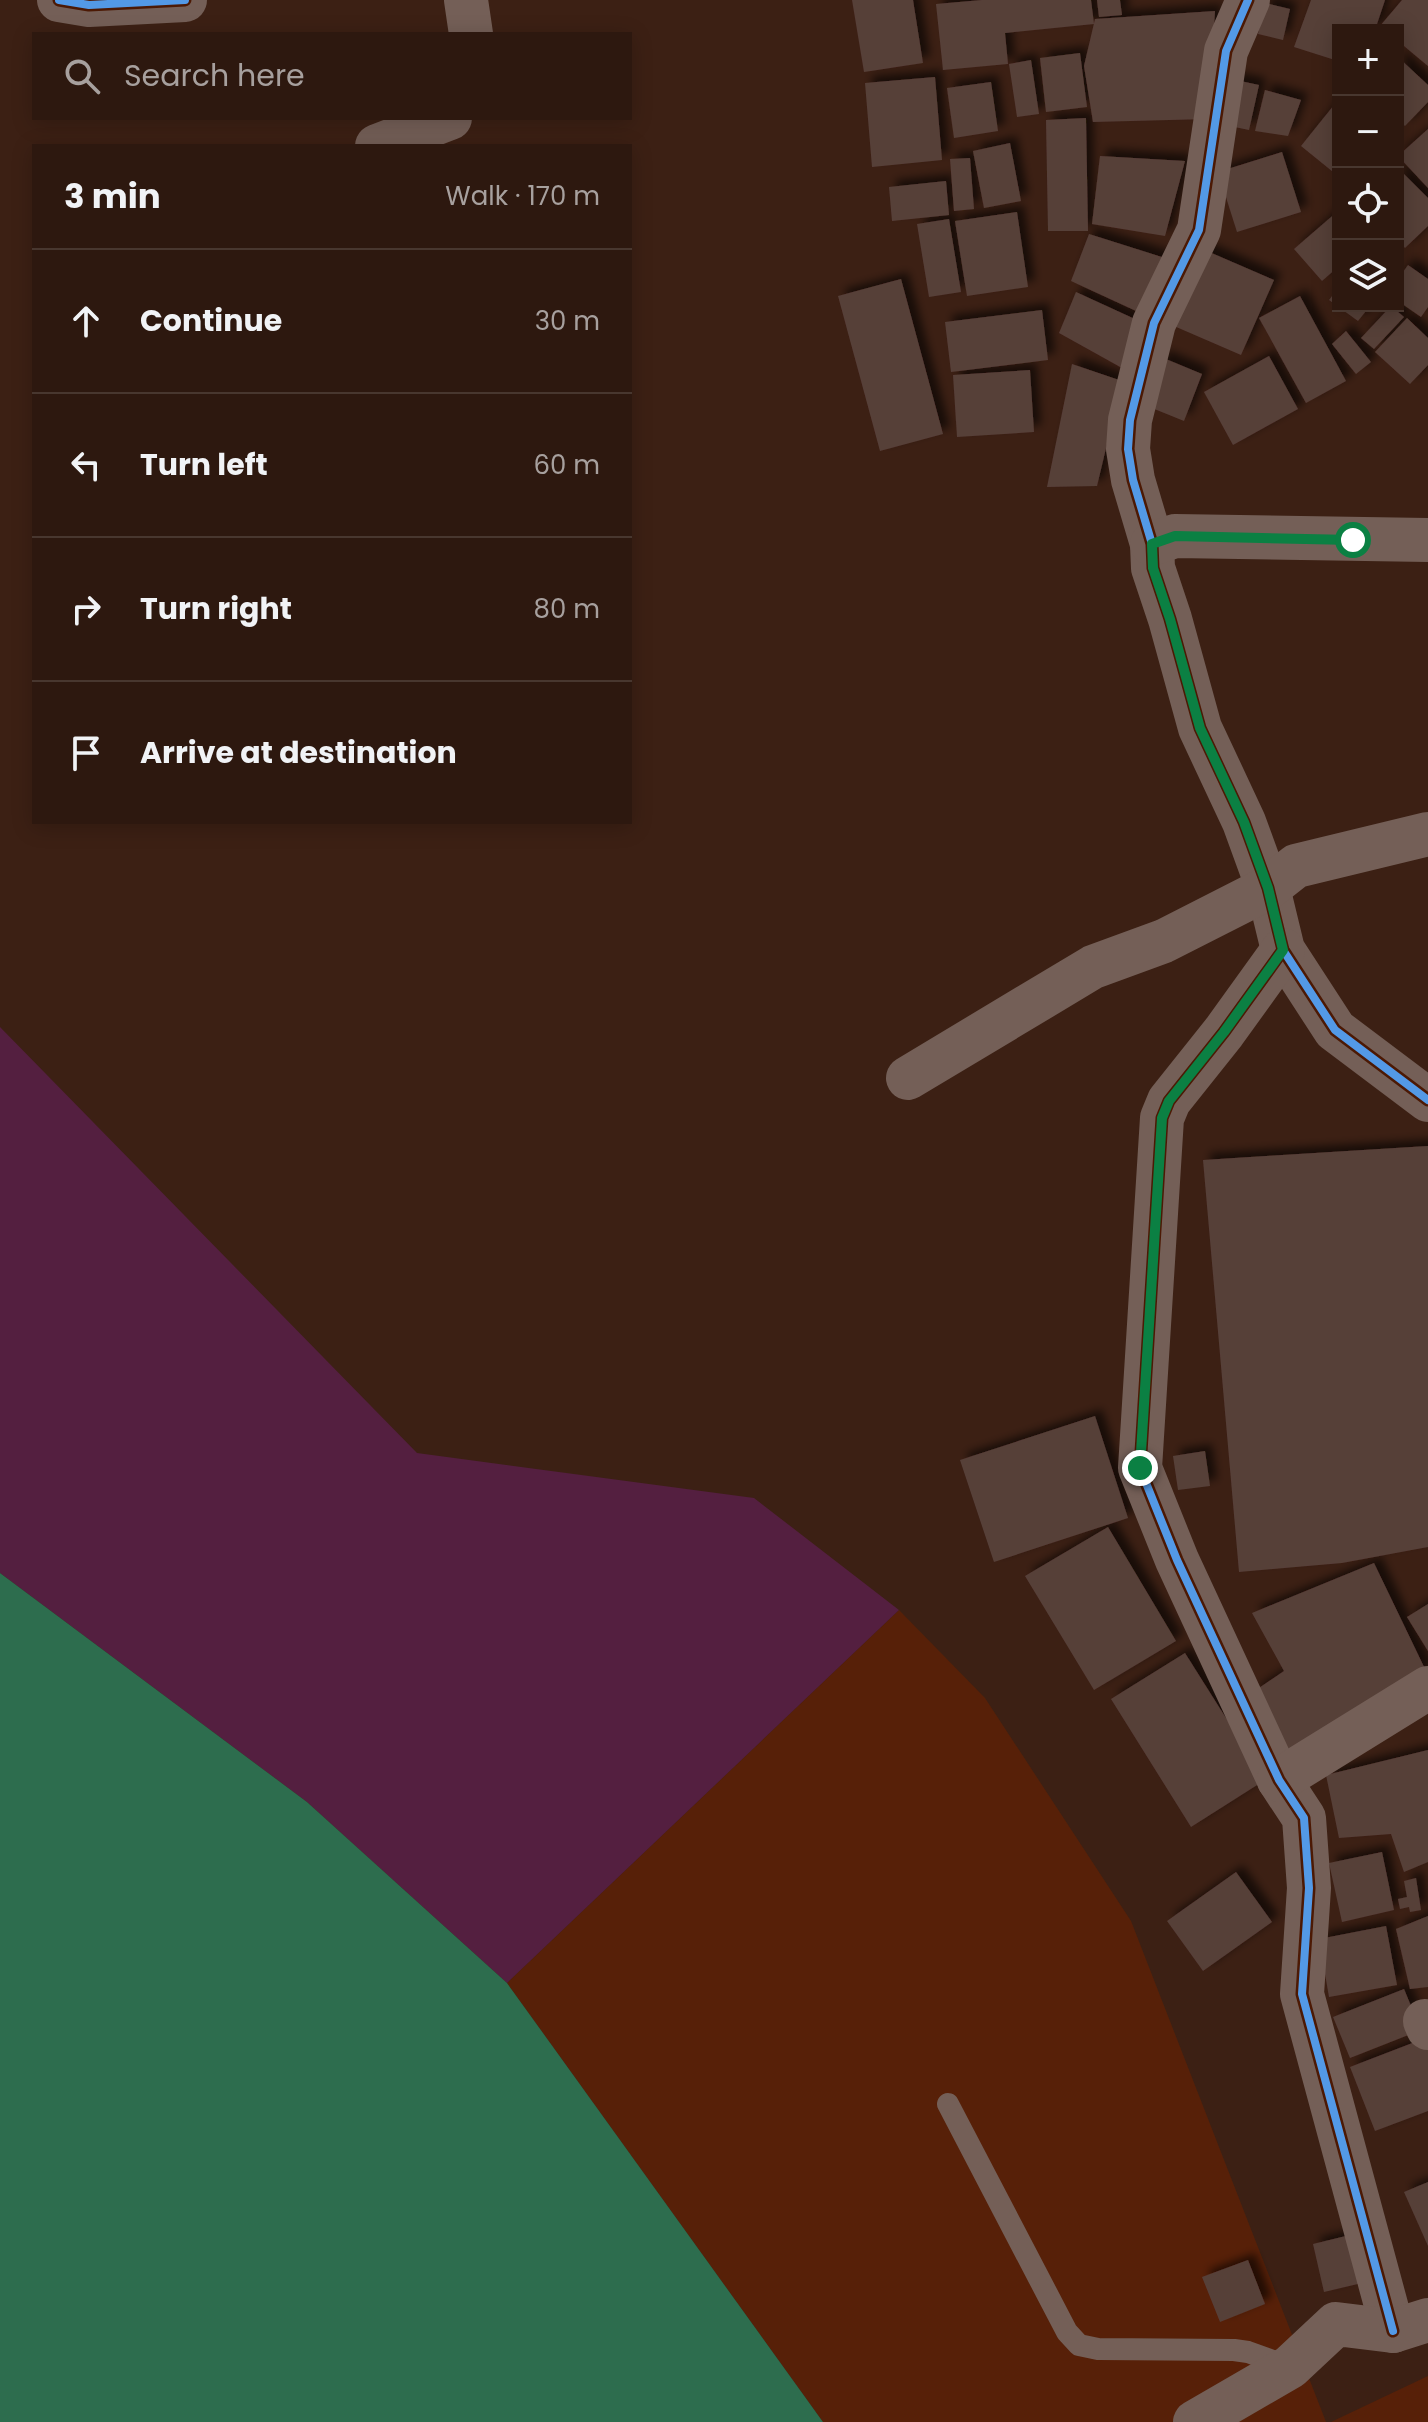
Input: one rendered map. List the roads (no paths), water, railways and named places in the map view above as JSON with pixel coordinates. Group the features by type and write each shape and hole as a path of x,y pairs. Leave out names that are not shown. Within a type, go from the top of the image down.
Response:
{"street":[{"path":"59,0 89,5 185,0"},
{"path":"466,0 471,32"},
{"path":"1248,0 1226,51 1199,230 1154,323 1130,420 1128,449 1133,480 1152,544 1153,568 1200,728 1244,822 1268,888 1283,950 1335,1030 1428,1100"},
{"path":"382,144 445,120"},
{"path":"1152,544 1175,536 1428,540"},
{"path":"908,1078 1093,967 1164,941 1268,888 1296,866 1428,834"},
{"path":"1195,2422 1290,2367 1336,2324 1411,2326 1302,1994 1309,1888 1304,1818 1279,1780 1177,1560 1140,1468 1162,1118 1169,1101 1283,950"},
{"path":"1279,1780 1428,1688"}],"lane":[{"path":"948,2104 1067,2332 1079,2345 1098,2349 1234,2350 1290,2367"}]}
